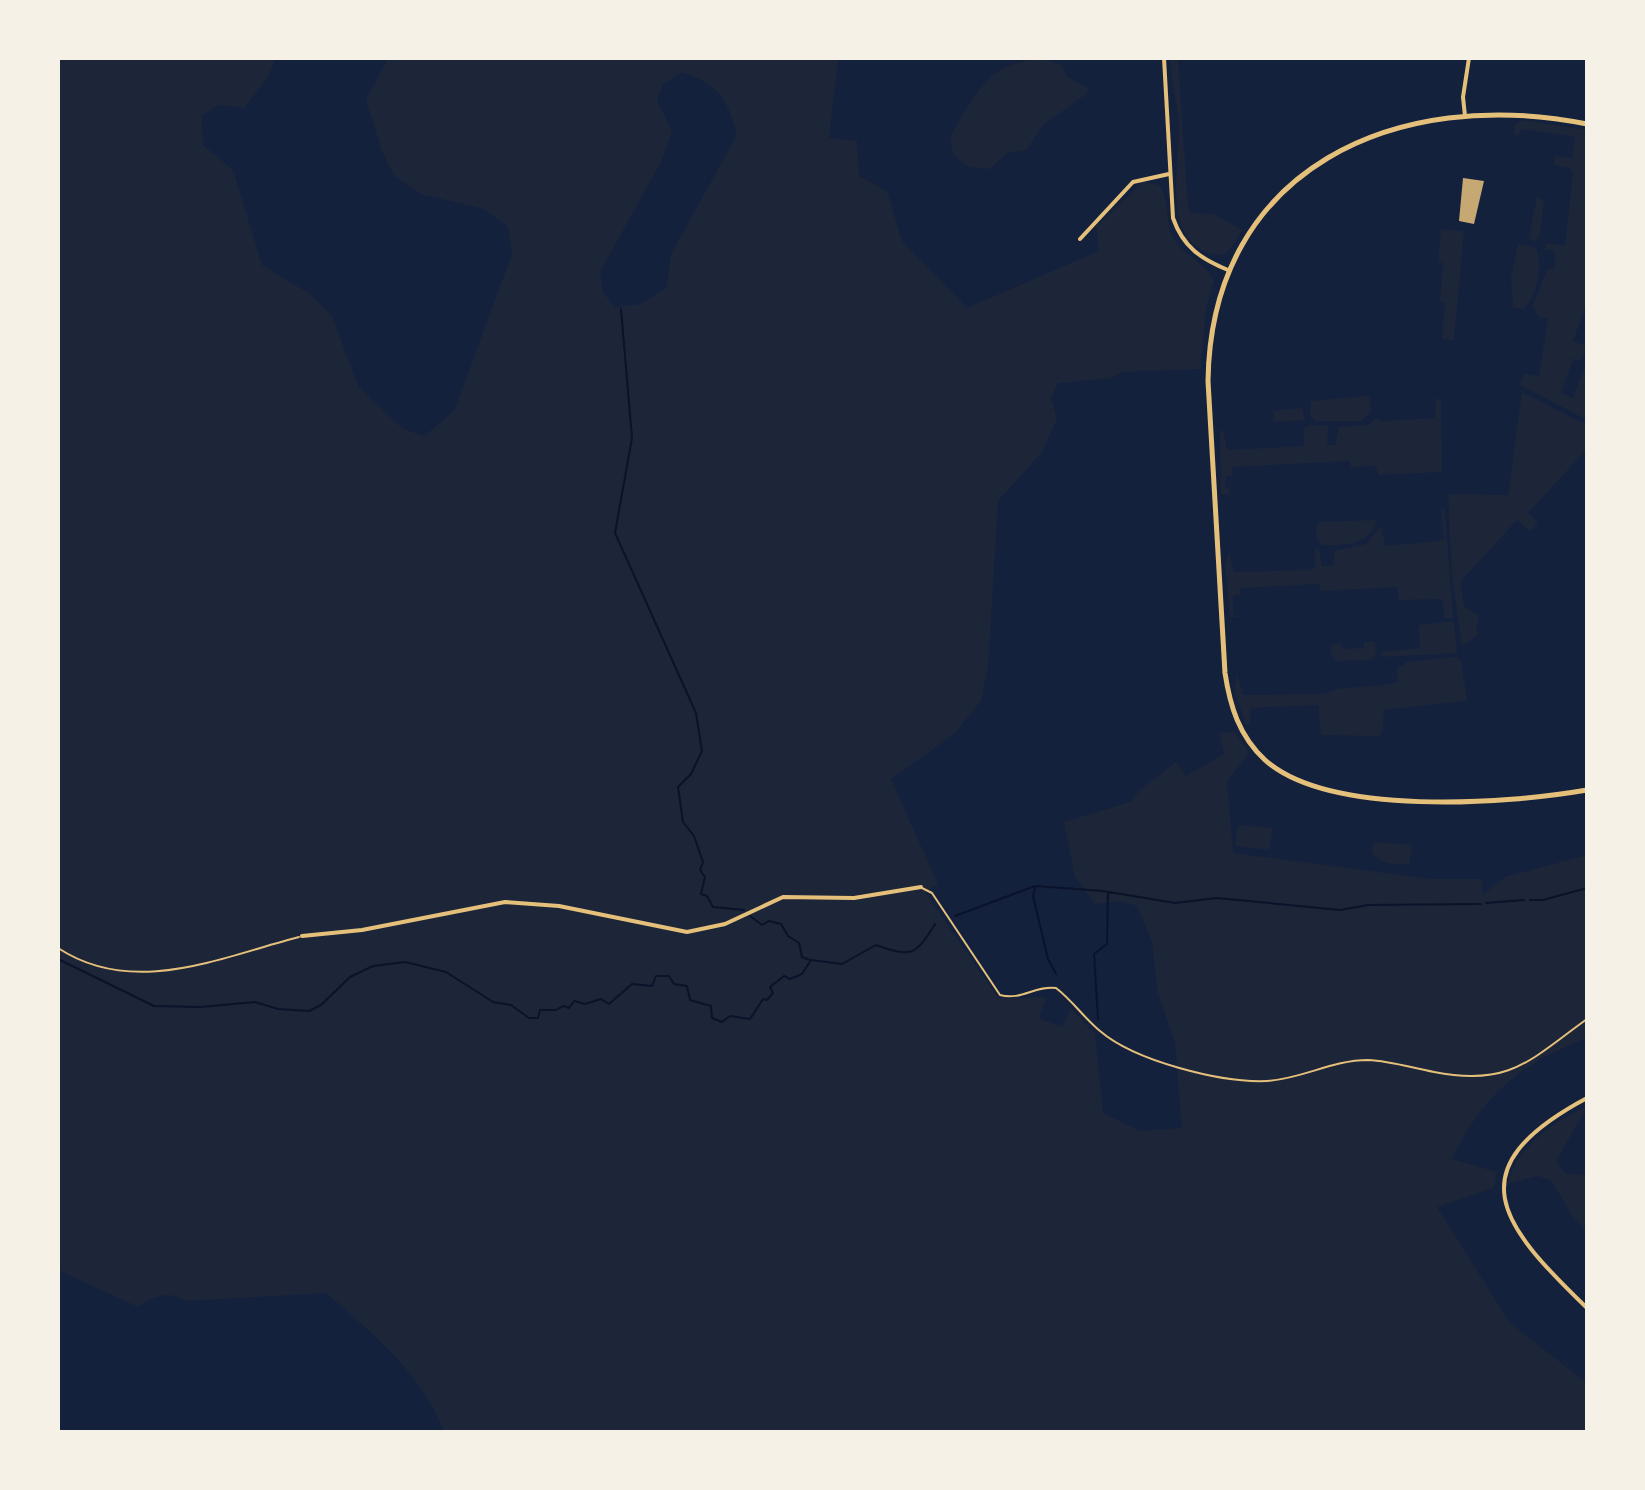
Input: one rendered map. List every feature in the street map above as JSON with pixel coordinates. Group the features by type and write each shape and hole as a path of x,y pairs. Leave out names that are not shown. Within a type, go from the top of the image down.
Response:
{"street":[{"path":"1164,58 1173,218 1180,236 1194,253 1228,270"},
{"path":"1465,116 1463,97 1469,58"},
{"path":"1587,124 1526,113 1465,116 1388,131 1322,159 1298,177 1263,212 1243,239 1216,304 1208,350 1219,590 1228,697 1237,722 1256,750 1292,778 1350,794 1480,801 1587,790"},
{"path":"1080,239 1133,182 1169,174"},
{"path":"302,936 362,930 505,902 559,906 629,923 687,932 725,924 783,897 854,898 921,887"},
{"path":"1587,1098 1528,1139 1515,1155 1501,1186 1507,1214 1527,1248 1587,1308"}],"lane":[{"path":"921,887 932,893 1000,995 1013,999 1042,988 1056,988 1116,1043 1145,1056 1223,1078 1266,1081 1339,1063 1367,1060 1433,1072 1496,1077 1530,1062 1587,1019"},
{"path":"58,948 80,962 105,968 162,972 200,966 302,936"}],"shaded area":[{"path":"58,58 276,58 268,77 244,108 218,105 202,116 203,145 233,170 262,265 310,294 332,316 358,386 403,429 424,436 454,411 512,254 508,227 484,209 421,194 394,176 382,151 366,100 388,58 836,58 829,138 857,141 859,176 887,191 902,241 967,308 1099,251 1096,226 1143,182 1159,185 1165,197 1174,239 1206,269 1214,281 1206,307 1201,369 1122,372 1112,378 1058,383 1051,398 1057,419 1042,452 998,501 988,667 981,701 954,734 891,779 938,884 925,892 998,998 1046,997 1039,1019 1063,1027 1071,1008 1095,1034 1103,1113 1140,1131 1182,1128 1175,1042 1158,994 1152,942 1137,906 1120,901 1095,904 1075,877 1064,822 1130,802 1141,789 1176,762 1186,776 1224,754 1219,733 1235,732 1249,753 1227,782 1233,853 1431,879 1482,879 1483,895 1505,877 1587,855 1587,1038 1523,1071 1490,1100 1476,1117 1452,1159 1497,1172 1494,1188 1437,1207 1510,1323 1587,1383 1587,1432 444,1432 435,1411 409,1373 378,1339 326,1293 187,1301 162,1296 138,1307 58,1270","holes":["682,72 720,94 737,135 671,254 667,287 640,304 615,308 603,292 600,272 662,160 672,131 657,101 663,84"]},
{"path":"1170,58 1178,58 1188,207 1191,213 1214,214 1242,230 1230,249 1222,254 1211,254 1196,246 1185,234 1179,218 1176,182 1179,123"},
{"path":"1042,59 1062,65 1066,76 1089,89 1085,95 1043,125 1026,150 1007,153 990,169 969,167 953,155 950,136 985,83 1008,66"},
{"path":"1522,120 1587,130 1587,302 1573,341 1587,346 1581,360 1573,359 1561,393 1573,398 1587,361 1587,420 1520,385 1524,374 1539,376 1548,319 1539,317 1533,306 1547,270 1555,268 1554,250 1545,250 1546,243 1565,246 1573,173 1570,168 1554,165 1555,156 1572,158 1575,137 1522,129 1517,136 1515,124"},
{"path":"1537,196 1544,201 1540,235 1535,241 1529,238"},
{"path":"1441,229 1464,231 1454,340 1442,339 1445,302 1440,301 1443,263 1438,262"},
{"path":"1518,244 1536,248 1539,263 1535,289 1524,309 1513,307 1511,277"},
{"path":"1522,392 1587,425 1587,449 1528,513 1538,523 1530,532 1517,520 1460,582 1464,606 1479,616 1476,629 1479,634 1462,646 1452,576 1448,494 1508,495"},
{"path":"1367,396 1371,411 1361,421 1315,421 1310,416 1311,401"},
{"path":"1436,398 1441,400 1442,472 1378,475 1376,465 1351,468 1350,461 1232,467 1232,476 1226,476 1225,488 1231,489 1229,494 1221,494 1220,431 1223,430 1227,450 1304,446 1304,429 1309,425 1328,426 1327,445 1335,445 1339,427 1369,425 1376,418 1381,421 1435,418"},
{"path":"1302,408 1305,420 1274,422 1273,411"},
{"path":"1441,509 1445,509 1453,618 1445,618 1442,599 1399,600 1397,587 1320,591 1319,584 1240,588 1240,595 1233,596 1233,614 1238,617 1230,617 1225,563 1229,553 1234,572 1310,570 1315,568 1315,550 1319,548 1322,566 1334,566 1334,551 1366,544 1381,526 1385,546 1439,541 1444,538"},
{"path":"1376,520 1368,535 1355,542 1322,545 1317,539 1316,526 1319,522"},
{"path":"1454,623 1457,653 1381,657 1381,652 1420,648 1419,625"},
{"path":"1364,642 1375,642 1376,654 1371,660 1336,661 1330,654 1332,645 1341,643 1342,649 1364,648"},
{"path":"1457,657 1461,662 1468,704 1465,701 1384,710 1383,731 1379,736 1321,735 1318,705 1251,708 1250,724 1246,725 1234,691 1237,674 1243,695 1323,694 1397,682 1398,666 1405,665 1405,662"},
{"path":"1238,825 1273,828 1269,850 1235,846"},
{"path":"1373,842 1412,845 1409,864 1380,860 1372,853"},
{"path":"1587,1107 1556,1161 1566,1174 1587,1175 1587,1232 1573,1217 1551,1180 1537,1176 1508,1184 1519,1159 1538,1137 1562,1119"}],"building":[{"path":"1463,178 1484,181 1474,224 1459,221"}],"waterway":[{"path":"621,309 632,438 615,533 696,713 702,751 691,774 678,787 683,822 694,836 703,862 700,870 705,877 701,894 707,896 713,907 744,910"},
{"path":"955,916 1035,886 1103,891 1175,903 1217,898 1340,910 1368,905 1481,904"},
{"path":"1035,888 1033,896 1048,959 1056,974"},
{"path":"1530,900 1543,900 1587,888"},
{"path":"1098,1019 1094,954 1107,944 1108,892"},
{"path":"1486,903 1524,900"},
{"path":"750,916 762,925 769,921 781,924 788,936 799,943 802,957 810,960"},
{"path":"58,959 154,1006 200,1007 255,1002 278,1009 309,1011 321,1005 350,977 373,966 405,962 446,972 493,1002 511,1005 529,1018 538,1018 540,1010 556,1010 563,1006 569,1008 574,1001 585,1004 601,999 609,1004 632,984 652,986 656,976 669,976 674,984 687,986 690,1000 711,1006 712,1018 722,1022 730,1016 750,1019 763,999 767,1000 773,993 770,987 784,976 790,979 802,974 811,960 842,964 876,945 898,952 912,951 923,942 935,924"}]}
